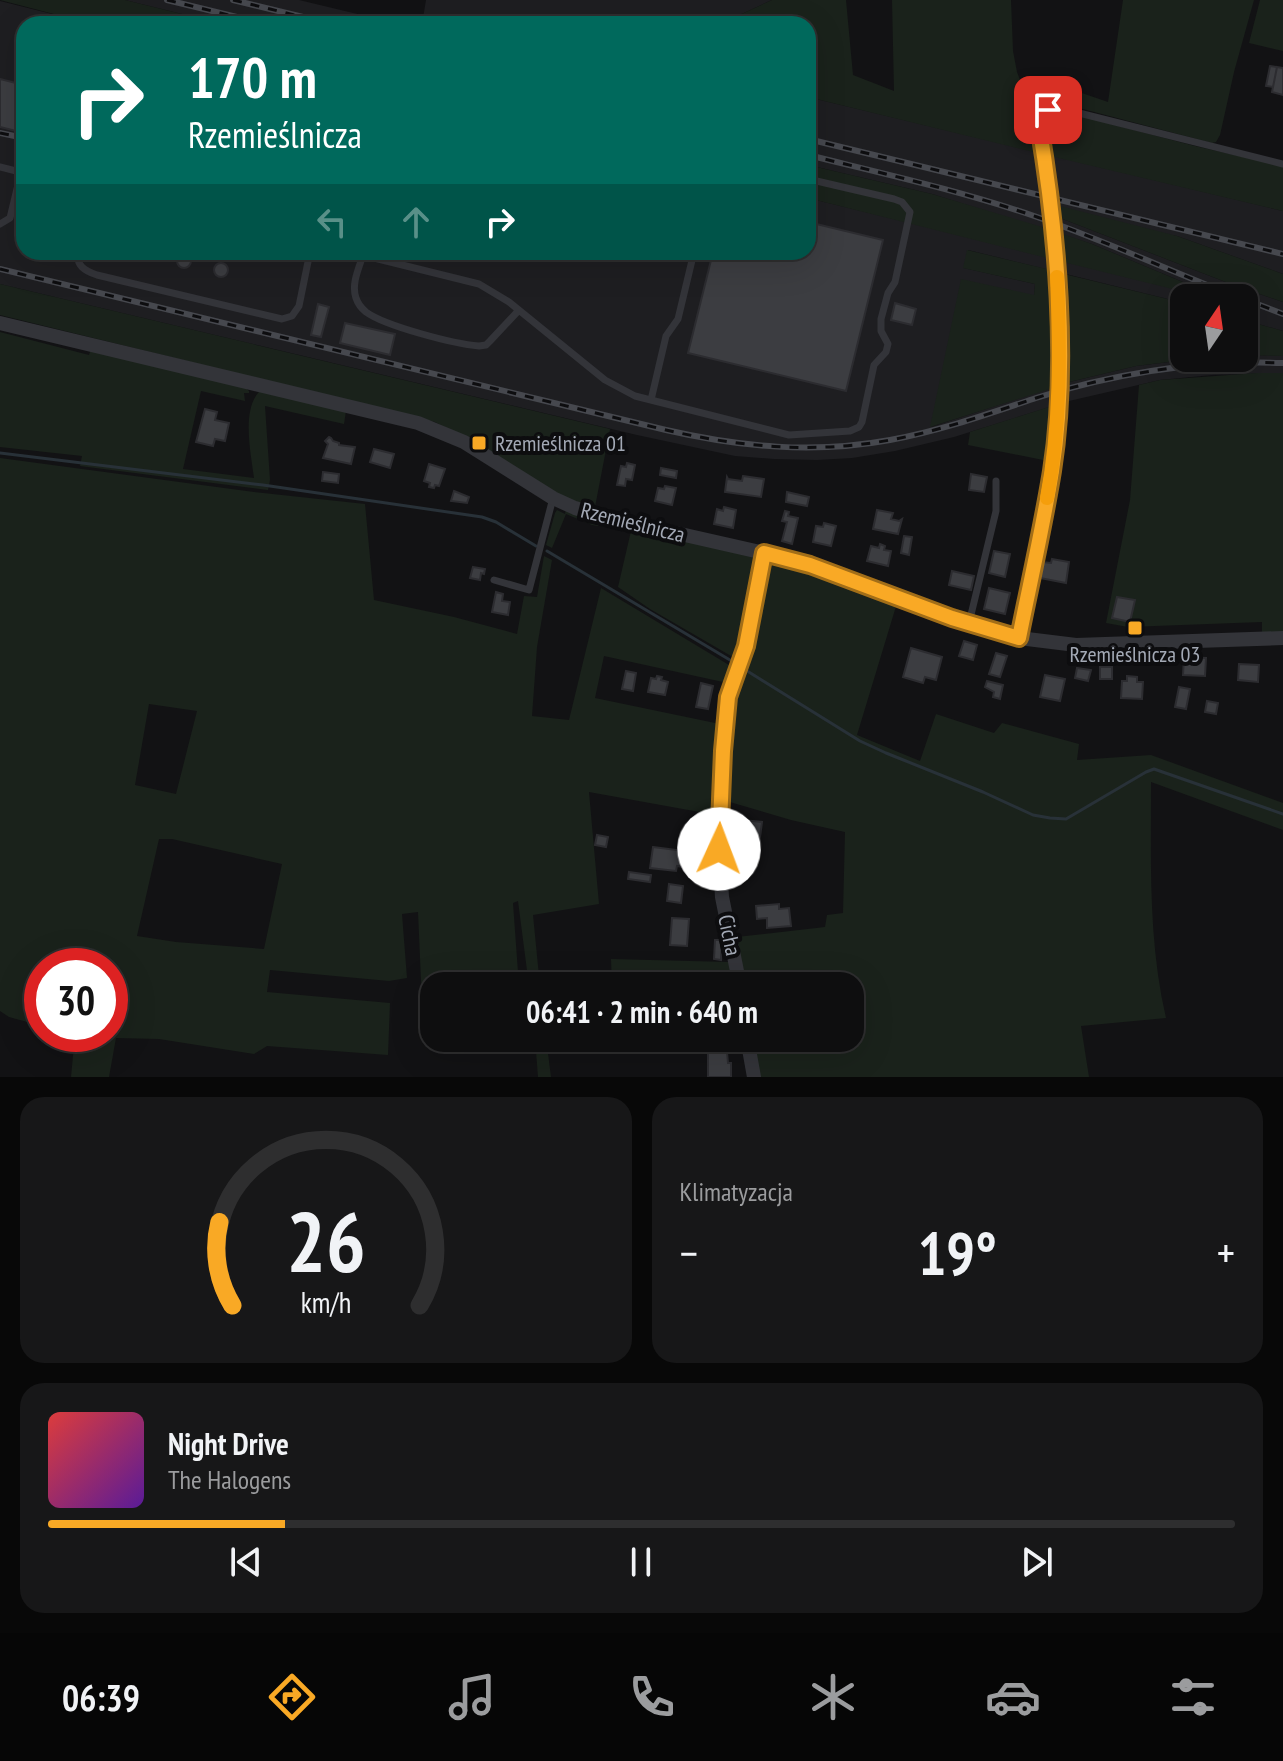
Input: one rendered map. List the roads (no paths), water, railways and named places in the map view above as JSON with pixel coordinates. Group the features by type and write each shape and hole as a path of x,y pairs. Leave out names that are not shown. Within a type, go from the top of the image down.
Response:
{"street":[{"name":"Rzemieślnicza","path":"0,323 418,423 464,442 553,498 575,508 810,565 1019,638 1076,645 1283,638"},
{"name":"Cicha","path":"737,972 722,897 719,849 724,735 728,697 746,646 764,553"},
{"path":"750,1052 754,1077"}],"lane":[{"path":"1019,638 1052,469 1059,392 1056,266 1039,117 1052,109 1063,109 1283,164"},
{"path":"383,260 479,284 519,310 605,380 635,396 789,435 850,431 859,427 874,365 886,352 888,344 881,331 881,319 888,293 895,282 910,212 902,202 894,199 816,181"},
{"path":"0,224 10,218 16,202"},
{"path":"77,260 89,273 282,319 292,316 299,306 308,260"},
{"path":"362,260 355,282 356,298 363,310 379,320 479,346 486,345 519,310"},
{"path":"651,400 666,336 678,319 692,260"},
{"path":"969,623 996,511 996,481"},
{"path":"494,580 529,590 553,498"}],"waterway":[{"path":"0,453 263,485 482,517 536,546"},
{"path":"547,551 735,663"},
{"path":"744,669 860,741 1033,815 1066,819 1154,769 1283,814"}],"railway":[{"path":"167,0 233,16"},
{"path":"233,0 299,16"},
{"path":"0,133 16,136"},
{"path":"816,141 1283,254"},
{"path":"816,157 923,183 1037,217 1206,284"},
{"path":"0,269 666,430 777,447 833,447 909,436 1066,389 1127,375 1189,366 1283,363"},
{"path":"1258,304 1283,314"}],"place":[{"name":"Rzemieślnicza 01","path":"479,443"},
{"name":"Rzemieślnicza 03","path":"1135,628"}]}
